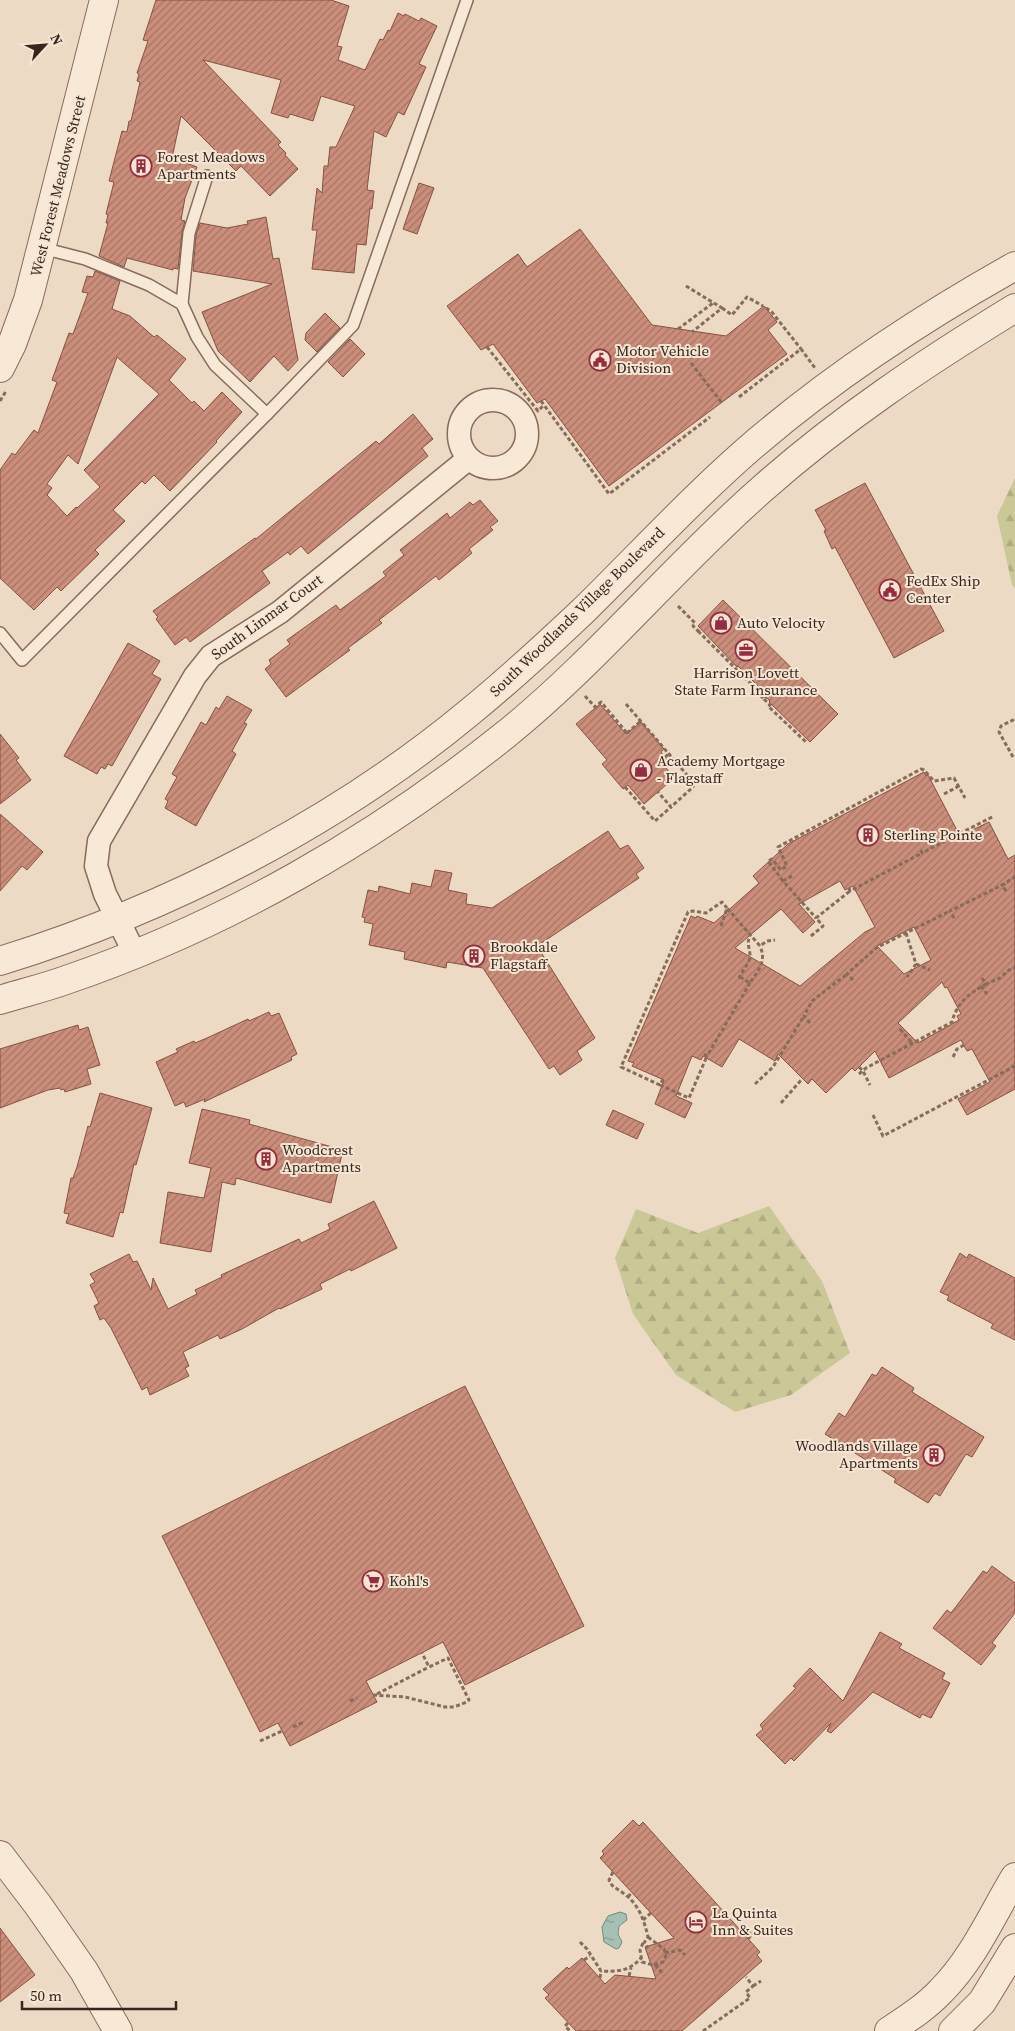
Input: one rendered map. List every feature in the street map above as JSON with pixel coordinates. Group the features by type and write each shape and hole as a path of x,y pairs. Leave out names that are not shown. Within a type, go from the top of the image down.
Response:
{"street":[{"name":"West Forest Meadows Street","path":"0,368 12,344 28,300 104,0"},
{"name":"South Woodlands Village Boulevard","path":"0,961 45,947 118,919 211,877 350,799 411,757 468,713 526,664 718,477 764,436 884,345 968,292 1015,266"},
{"path":"0,1000 65,981 135,954 214,919 263,894 365,834 430,791 506,734 556,690 737,511 818,442 867,403 906,376 1015,308"},
{"name":"South Linmar Court","path":"135,954 105,894 96,866 99,841 195,676 211,656 280,612 468,458"},
{"path":"0,1855 38,1905 84,1972 118,2031"},
{"path":"889,2031 912,2016 946,1986 978,1942 1015,1878"},
{"path":"952,2031 982,2002 1015,1948"}],"lane":[{"path":"0,633 22,660 353,325 467,0"},
{"path":"207,176 189,233 182,304 197,337 215,365 267,414"},
{"path":"42,248 85,259 149,285 182,304"}],"path":[{"path":"686,286 732,315 747,296 765,307 771,311 818,372"},
{"path":"678,330 713,303"},
{"path":"692,332 722,308"},
{"path":"487,347 538,410 544,405"},
{"path":"738,396 801,349"},
{"path":"690,363 722,403"},
{"path":"541,401 609,494 710,417"},
{"path":"657,450 660,454"},
{"path":"678,606 695,623 692,626 699,630 757,690 756,692 765,698 770,705 768,706 806,742"},
{"path":"585,695 595,707 601,702 627,733 642,723"},
{"path":"625,787 655,821 693,787 693,782 626,704"},
{"path":"1015,719 1001,726 999,732 1014,756 1015,761"},
{"path":"665,758 669,754"},
{"path":"811,936 823,926 768,861 772,859 781,870 787,866 778,847 921,769 934,780 954,778 964,798"},
{"path":"944,794 958,786"},
{"path":"658,792 671,807"},
{"path":"816,918 850,889 994,816"},
{"path":"783,881 792,876"},
{"path":"755,1084 773,1067 812,1001 847,974 876,948 1015,877"},
{"path":"1002,884 1006,891"},
{"path":"722,902 750,936 760,946 764,955 763,960 705,1055 689,1098 622,1067 688,912 706,913 722,902"},
{"path":"721,926 727,908"},
{"path":"950,911 954,918"},
{"path":"906,934 916,964 930,970"},
{"path":"750,936 747,943 750,955 749,962 739,977 750,983"},
{"path":"760,946 767,941 775,940"},
{"path":"907,977 916,964"},
{"path":"861,1072 952,1022 960,1002 982,986 1000,978 1008,970 1015,968"},
{"path":"847,974 853,980"},
{"path":"982,978 986,984"},
{"path":"982,986 987,994"},
{"path":"804,1016 810,1023"},
{"path":"900,1029 912,1043"},
{"path":"952,1057 957,1049 964,1045"},
{"path":"873,1115 883,1136 1015,1066"},
{"path":"859,1067 870,1085"},
{"path":"660,1085 663,1079"},
{"path":"781,1103 802,1079"},
{"path":"422,1653 429,1667"},
{"path":"448,1658 468,1700 467,1702 454,1707 444,1707 422,1700 375,1694 429,1667 448,1658"},
{"path":"350,1701 357,1698"},
{"path":"293,1727 304,1722"},
{"path":"260,1741 282,1731"},
{"path":"613,1872 609,1880 611,1885 636,1905 648,1937 664,1949 666,1955 663,1962 647,1965 641,1958 640,1950 648,1937"},
{"path":"628,1897 632,1892"},
{"path":"643,1920 651,1913"},
{"path":"744,1926 752,1935"},
{"path":"748,1939 758,1928"},
{"path":"580,1942 601,1971 600,1978"},
{"path":"644,1943 648,1948"},
{"path":"665,1953 680,1950 685,1955"},
{"path":"584,1960 590,1956"},
{"path":"601,1971 620,1971 631,1968 641,1958"},
{"path":"655,1965 664,1975"},
{"path":"629,1976 631,1968"},
{"path":"746,1976 753,1986"},
{"path":"703,2031 750,1998 746,1992 761,1981"},
{"path":"568,2023 565,2026 570,2031"}],"green space":[{"path":"1015,478 1015,589 1012,585 997,516"},
{"path":"769,1206 822,1281 850,1353 791,1395 735,1412 676,1375 633,1314 615,1258 636,1209 698,1233"}],"water":[{"path":"620,1912 626,1914 627,1920 619,1926 618,1934 622,1942 619,1948 616,1949 604,1942 602,1927 608,1916"}],"building":[{"path":"156,0 331,0 349,6 337,46 342,47 338,60 365,70 380,39 383,40 388,30 390,31 398,13 404,16 405,14 419,21 421,18 437,26 419,64 426,67 404,115 398,112 386,137 374,131 367,190 374,191 372,209 370,208 366,245 357,244 354,273 312,269 317,230 312,230 317,188 322,193 324,166 328,166 330,147 336,147 355,106 321,96 313,121 290,114 288,118 271,113 281,80 203,60 281,142 278,145 298,169 270,196 241,166 236,171 181,116 172,158 197,167 185,198 181,220 185,221 178,269 173,268 173,270 127,258 124,267 99,256 108,223 106,223 108,215 106,214 114,182 109,181 122,131 127,132 129,121 131,121 140,82 137,81 139,74 137,73 148,41 143,40"},
{"path":"419,183 434,188 417,234 403,229"},
{"path":"266,217 273,259 279,258 298,360 288,371 274,356 250,382 218,351 202,312 272,284 193,271 196,235 200,223 227,228 248,224 247,221"},
{"name":"Motor Vehicle Division","path":"580,229 652,325 726,336 764,306 777,322 768,330 787,354 609,486 545,399 537,403 493,344 481,350 447,306 518,254 527,267"},
{"path":"95,271 120,281 112,309 130,316 154,337 157,335 186,359 169,380 192,403 194,401 204,411 222,392 242,412 217,442 170,491 154,475 145,484 142,481 113,510 125,521 95,550 99,554 61,591 57,587 34,610 0,578 0,470 12,453 15,455 34,430 38,433 57,382 52,380 69,333 73,334 88,293 82,292 87,276 93,277","holes":["117,357 159,394 84,470 100,487 67,516 47,495 52,488 47,484 68,455 78,464"]},
{"path":"325,313 340,328 317,352 305,340 306,333"},
{"path":"350,339 365,354 343,377 328,362"},
{"path":"413,414 433,439 422,448 428,456 308,554 301,546 290,555 288,552 262,571 270,583 190,642 186,637 175,645 156,619 158,617 153,611 256,539 376,441 379,444"},
{"name":"FedEx Ship Center","path":"865,483 944,631 894,658 835,547 832,549 824,531 826,530 815,510"},
{"path":"480,500 498,521 490,527 493,530 469,549 472,553 439,580 436,576 379,620 382,623 348,648 350,650 286,697 265,669 271,664 269,660 290,644 287,640 336,605 340,610 386,576 383,572 404,555 400,550 447,513 450,518 470,502 473,505"},
{"path":"723,600 838,714 810,742 769,702 760,691 761,689 698,626"},
{"path":"128,643 160,661 152,674 161,679 112,766 108,764 105,769 101,767 97,774 64,756"},
{"path":"227,696 252,710 244,723 247,724 232,751 236,754 196,826 165,808 168,801 165,799 177,777 172,774 201,722 206,725 216,707 219,709"},
{"path":"600,704 626,734 641,722 664,749 661,752 670,764 666,768 674,778 644,804 628,785 623,789 602,764 607,760 576,724"},
{"path":"0,734 19,758 16,760 31,780 0,804"},
{"path":"924,772 926,776 928,775 960,836 989,822 1008,859 1015,855 1015,1089 967,1115 958,1099 990,1082 972,1049 967,1051 961,1040 889,1078 875,1051 855,1071 852,1068 826,1093 812,1079 808,1084 778,1054 775,1061 739,1039 722,1067 703,1056 701,1060 692,1056 676,1096 692,1103 685,1118 655,1104 664,1080 632,1066 634,1063 628,1061 691,916 696,918 697,916 714,923 759,883 753,876 788,844","holes":["840,881 845,890 853,886 875,927 865,932 800,986 735,948 781,909 803,933 815,922 799,904","914,927 931,960 904,974 877,946","942,982 945,988 947,987 961,1014 957,1016 959,1020 918,1043 898,1023"]},
{"path":"0,814 43,852 27,870 22,866 0,891"},
{"name":"Brookdale Flagstaff","path":"608,831 620,849 628,845 644,868 636,874 639,878 537,946 595,1038 577,1051 582,1060 560,1075 554,1066 549,1069 483,968 447,962 446,968 404,959 405,952 369,945 373,924 364,922 365,918 362,917 368,890 378,892 379,886 410,894 412,883 431,887 435,870 452,873 448,890 467,894 466,904 492,908"},
{"path":"269,1012 271,1016 279,1013 297,1054 291,1057 292,1060 204,1102 205,1099 186,1107 184,1102 175,1106 156,1062 178,1052 176,1049 194,1041 195,1043 248,1019 249,1021"},
{"path":"78,1025 79,1030 88,1027 100,1065 87,1069 91,1084 65,1092 64,1089 61,1090 60,1088 48,1090 0,1108 0,1049"},
{"path":"100,1093 152,1108 136,1165 134,1164 123,1213 120,1212 113,1237 66,1223 69,1214 64,1213 71,1178 73,1178 77,1167 88,1126 90,1127"},
{"name":"Woodcrest Apartments","path":"202,1109 250,1120 249,1124 336,1148 334,1153 342,1154 331,1203 236,1178 235,1185 222,1182 211,1252 160,1243 168,1192 204,1198 211,1168 189,1163"},
{"path":"613,1110 644,1124 637,1139 606,1125"},
{"path":"374,1201 397,1248 320,1284 322,1289 279,1308 242,1329 220,1339 218,1335 183,1352 189,1366 185,1368 189,1376 150,1395 147,1387 142,1390 111,1328 104,1318 100,1320 94,1306 99,1303 90,1285 95,1282 90,1274 129,1254 133,1262 137,1261 151,1290 153,1278 168,1309 197,1294 195,1290 222,1277 221,1275 299,1239 301,1243 330,1229 328,1224"},
{"path":"960,1253 967,1258 969,1254 1015,1278 1015,1340 991,1328 993,1324 947,1300 949,1296 940,1292"},
{"path":"882,1367 914,1388 912,1392 984,1437 972,1457 966,1454 940,1496 935,1493 928,1503 894,1482 896,1479 825,1434 839,1413 845,1417 872,1374 876,1376"},
{"name":"Kohl's","path":"465,1386 584,1626 465,1685 443,1642 366,1681 377,1702 290,1746 278,1723 260,1732 162,1536"},
{"path":"992,1566 1015,1583 1015,1613 992,1643 996,1646 981,1665 933,1628 947,1610 951,1613 983,1571 987,1573"},
{"path":"880,1632 902,1644 899,1648 945,1673 942,1679 950,1683 931,1718 922,1714 920,1718 873,1692 831,1733 827,1731 831,1723 794,1761 791,1758 785,1764 756,1735 763,1729 760,1725 796,1688 793,1686 810,1668 843,1701"},
{"name":"La Quinta Inn & Suites","path":"633,1820 639,1826 643,1822 760,1952 757,1955 762,1961 682,2031 576,2031 545,1998 549,1995 543,1989 567,1967 569,1969 582,1958 605,1984 615,1975 656,1979 645,1947 674,1938 600,1858 604,1854 602,1851"},
{"path":"0,1928 35,1975 0,2002"}],"place":[{"name":"Forest Meadows Apartments","path":"141,166"},
{"name":"Motor Vehicle Division","path":"600,360"},
{"name":"FedEx Ship Center","path":"890,590"},
{"name":"Auto Velocity","path":"721,623"},
{"name":"Harrison Lovett State Farm Insurance","path":"746,650"},
{"name":"Academy Mortgage - Flagstaff","path":"641,770"},
{"name":"Sterling Pointe","path":"868,835"},
{"name":"Brookdale Flagstaff","path":"474,956"},
{"name":"Woodcrest Apartments","path":"266,1159"},
{"name":"Woodlands Village Apartments","path":"934,1455"},
{"name":"Kohl's","path":"373,1581"},
{"name":"La Quinta Inn & Suites","path":"696,1922"}]}
